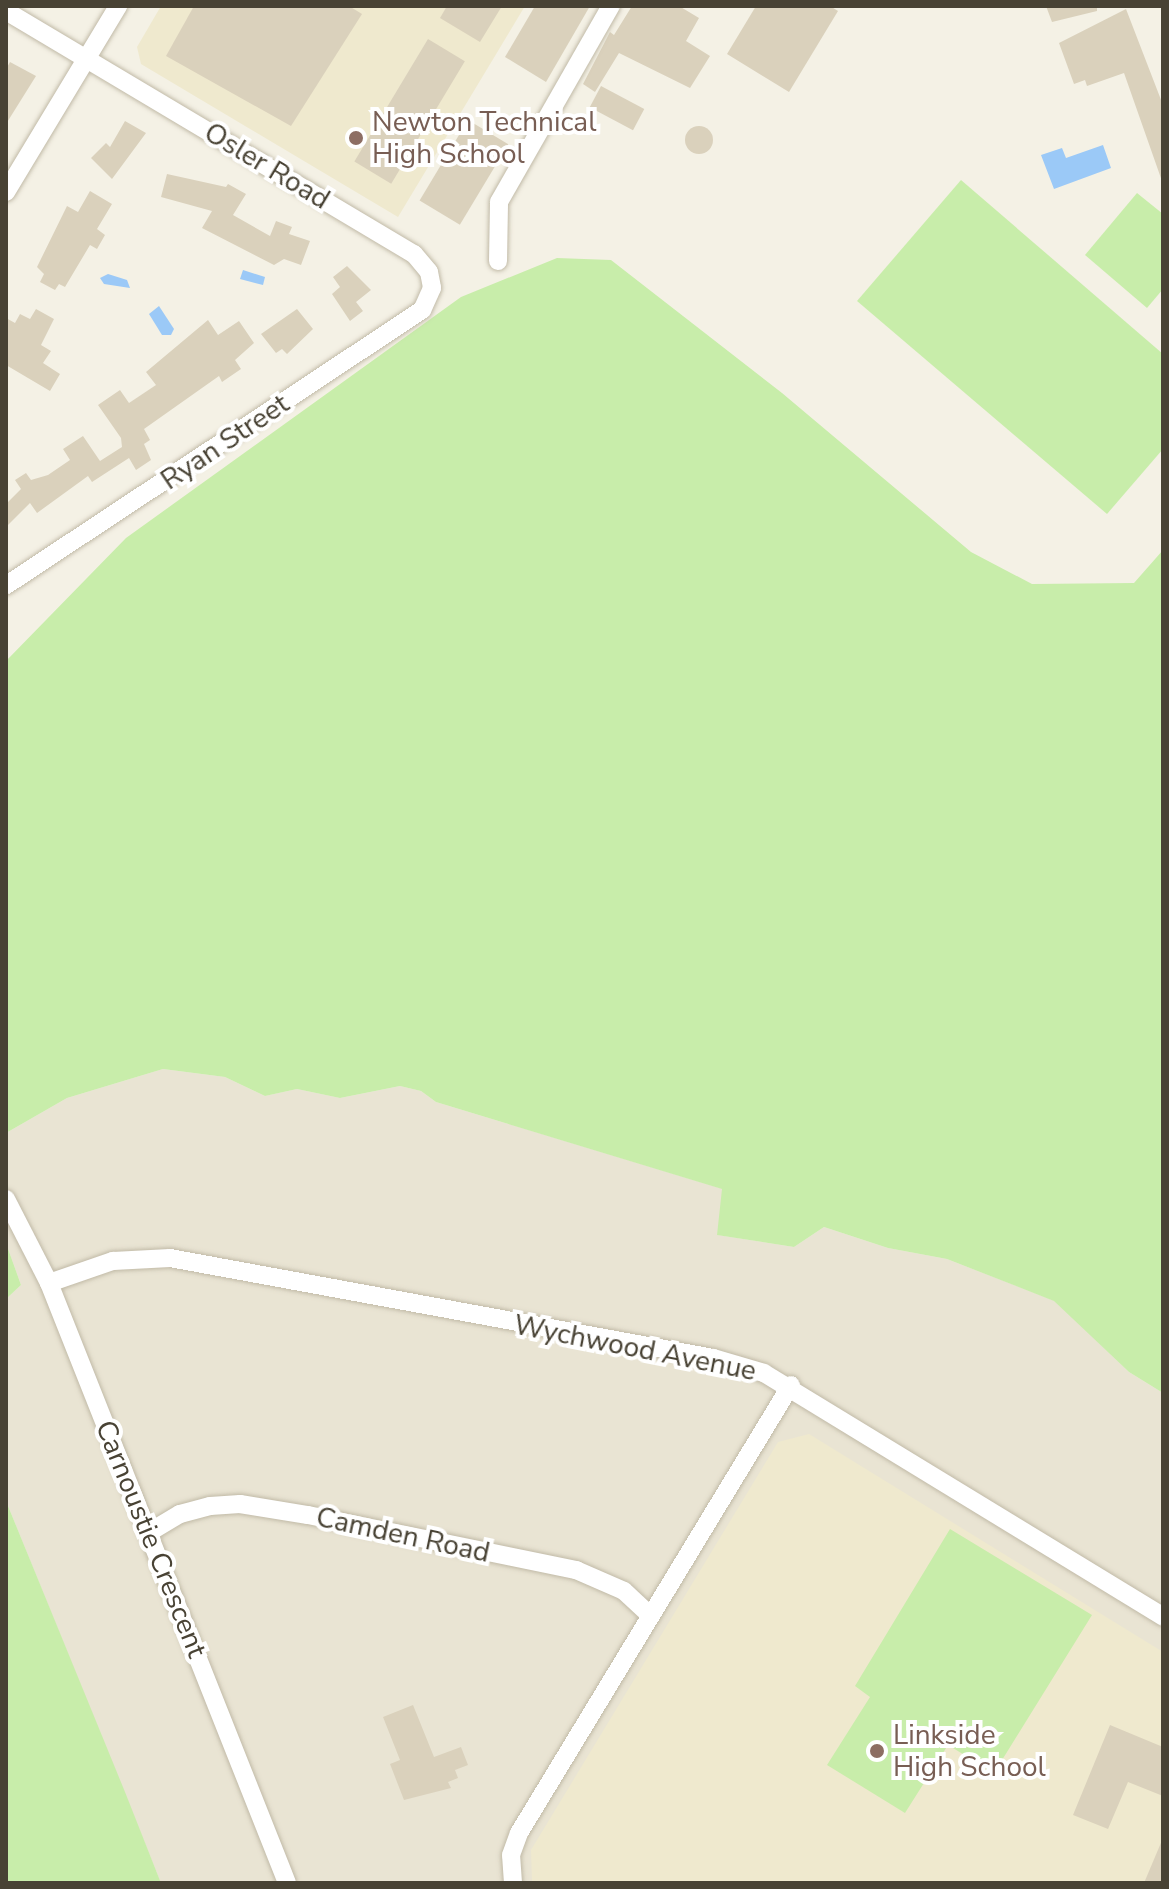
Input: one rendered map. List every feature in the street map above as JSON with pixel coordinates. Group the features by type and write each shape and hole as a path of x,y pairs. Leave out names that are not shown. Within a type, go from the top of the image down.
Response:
{"street":[{"path":"6,192 118,6"},
{"path":"498,261 499,202 611,6"},
{"name":"Osler Road","path":"6,11 414,254 429,272 432,288"},
{"name":"Ryan Street","path":"6,585 422,310 432,288"},
{"name":"Carnoustie Crescent","path":"6,1199 49,1283 287,1883"},
{"name":"Wychwood Avenue","path":"49,1283 113,1261 170,1258 713,1358 791,1385 1163,1617"},
{"path":"513,1883 511,1855 519,1833 791,1385"},
{"name":"Camden Road","path":"148,1533 180,1514 210,1506 240,1504 576,1570 624,1591 650,1615"}],"shaded area":[{"name":"Newton Technical High School","path":"161,6 525,6 398,217 141,64 137,47"},
{"path":"163,1069 225,1077 265,1096 297,1089 340,1098 400,1086 421,1091 436,1102 723,1189 718,1235 794,1247 824,1227 888,1248 947,1259 1055,1301 1129,1372 1163,1393 1163,1883 161,1883 6,1501 6,1299 21,1285 6,1243 6,1133 67,1098"},
{"name":"Linkside High School","path":"809,1434 1163,1652 1163,1883 532,1881 531,1850 778,1442"}],"green space":[{"path":"961,180 1163,354 1163,449 1107,514 857,301"},
{"path":"1137,193 1163,214 1163,289 1147,308 1085,255"},
{"path":"557,258 611,260 782,393 971,552 1032,584 1134,583 1163,550 1163,1393 1129,1372 1054,1301 947,1259 888,1248 824,1227 794,1247 717,1235 722,1189 436,1102 421,1091 400,1086 340,1098 297,1089 265,1096 225,1077 163,1069 67,1098 6,1133 6,661 126,538 461,297"},
{"path":"6,1243 21,1285 6,1299"},
{"path":"6,1501 125,1792 161,1883 6,1883"},
{"path":"950,1529 1092,1615 994,1773 948,1745 905,1813 827,1765 870,1697 855,1686"}],"water":[{"path":"1103,145 1111,168 1054,189 1041,155 1062,148 1066,158"},
{"path":"243,270 265,277 263,285 240,279"},
{"path":"108,274 127,280 130,288 104,284 100,278"},
{"path":"159,306 174,329 171,335 162,335 149,314"}],"building":[{"path":"194,6 349,6 362,14 291,126 166,56"},
{"path":"447,6 502,6 480,42 440,18"},
{"path":"535,6 590,6 546,82 505,57"},
{"path":"632,6 679,6 699,18 686,41 710,56 690,88 619,53 595,92 583,84 610,32 614,35"},
{"path":"756,6 830,6 838,11 789,92 727,54"},
{"path":"1046,6 1097,6 1097,11 1052,22"},
{"path":"1126,9 1163,105 1163,184 1124,73 1087,86 1085,80 1074,84 1059,43"},
{"path":"428,39 465,61 391,184 354,162"},
{"path":"10,62 36,76 6,124 6,69"},
{"path":"601,86 644,109 633,130 590,107"},
{"path":"468,120 508,144 460,225 420,201"},
{"path":"125,121 146,133 112,179 91,158 106,143 110,147"},
{"path":"699,126 709,130 713,140 709,150 699,154 689,150 685,140 689,130"},
{"path":"167,174 226,187 228,184 246,194 233,215 270,236 276,221 292,227 289,234 310,241 301,265 284,259 274,265 202,228 212,211 161,197"},
{"path":"90,191 112,204 97,229 105,235 97,249 90,245 65,287 59,284 55,290 40,282 44,274 37,267 67,206 78,212"},
{"path":"347,266 371,290 356,302 363,311 350,321 332,294 340,287 333,277"},
{"path":"36,309 54,319 41,345 51,351 43,363 60,374 50,391 6,365 6,318 15,323 20,314 30,319"},
{"path":"297,309 313,329 287,354 282,349 276,353 261,334"},
{"path":"208,320 218,335 239,321 254,343 235,360 241,369 222,382 219,376 144,429 150,440 144,444 151,460 136,470 129,458 92,482 88,476 37,513 30,503 6,527 6,504 21,489 15,480 26,473 31,480 48,475 70,460 63,449 83,436 100,461 122,447 121,438 98,405 120,390 129,403 156,385 146,372"},
{"path":"413,1705 434,1757 461,1747 468,1765 455,1770 458,1778 448,1782 451,1788 404,1800 390,1764 400,1760 383,1717"},
{"name":"Linkside High School","path":"1110,1725 1163,1747 1163,1796 1128,1782 1108,1829 1073,1815"},
{"path":"1163,1838 1163,1883 1144,1883"}],"place":[{"name":"Newton Technical High School","path":"356,138"},
{"name":"Linkside High School","path":"877,1751"}]}
